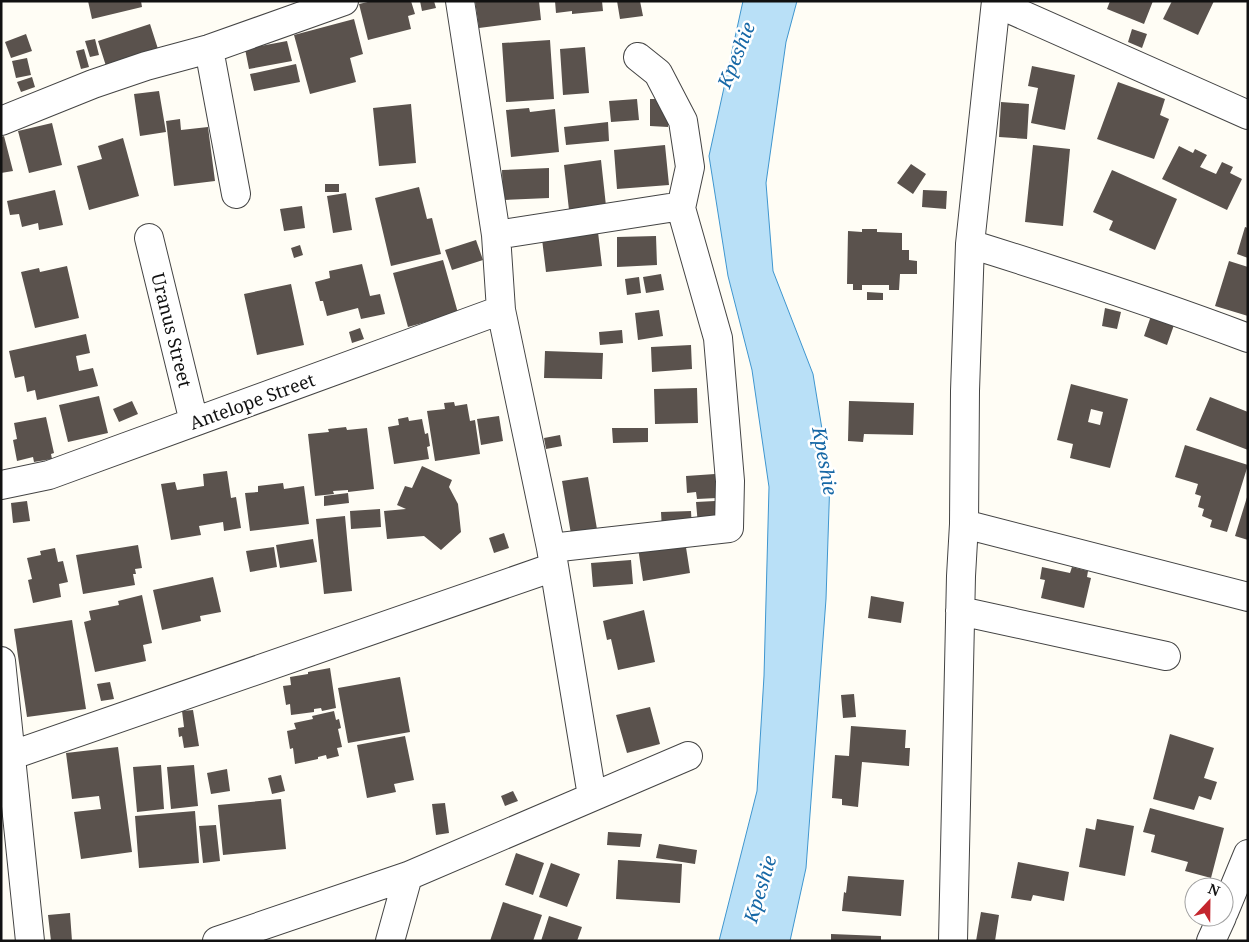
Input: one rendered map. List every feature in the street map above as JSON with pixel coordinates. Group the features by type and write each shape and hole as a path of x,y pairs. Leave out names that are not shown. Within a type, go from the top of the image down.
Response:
{"street":[{"path":"1,121 93,84 146,66 209,49 344,1"},
{"path":"460,1 496,235 501,310 552,558 592,796"},
{"path":"953,941 970,244 996,2 1248,115"},
{"path":"209,49 236,194"},
{"path":"6,758 552,558 729,528 730,481 718,338 681,208 690,166 683,121 658,73 638,57"},
{"path":"496,235 669,208 681,208"},
{"name":"Uranus Street","path":"149,238 194,422"},
{"path":"970,244 1092,281 1176,310 1248,338"},
{"name":"Antelope Street","path":"1,485 49,475 501,310"},
{"path":"964,524 1248,597"},
{"path":"960,610 1166,656"},
{"path":"1,661 6,758 30,941"},
{"path":"217,941 408,876 688,756"},
{"path":"1234,899 1248,854"},
{"path":"390,941 408,876"},
{"path":"1211,941 1220,927"}],"water":[{"name":"Kpeshie","path":"743,1 797,1 786,42 766,183 773,271 813,374 830,478 826,599 806,868 790,941 719,941 757,791 764,676 769,487 752,370 728,276 709,156"}],"building":[{"path":"88,1 141,1 142,7 92,19"},
{"path":"372,1 411,1 415,14 408,16 411,29 368,40 359,4"},
{"path":"420,1 434,1 436,8 422,11"},
{"path":"475,1 539,1 541,20 479,28"},
{"path":"555,1 602,1 603,11 572,14 572,11 556,13"},
{"path":"617,1 640,1 643,16 620,19"},
{"path":"1110,1 1153,1 1144,24 1107,9"},
{"path":"1172,1 1214,1 1198,35 1163,19"},
{"path":"354,19 363,54 350,58 356,82 310,94 294,35"},
{"path":"150,24 158,49 106,66 98,41"},
{"path":"1132,29 1147,34 1142,48 1128,42"},
{"path":"26,34 32,51 11,58 5,42"},
{"path":"95,39 99,55 90,57 85,41"},
{"path":"550,40 554,99 506,102 502,43"},
{"path":"287,41 292,61 249,69 245,49"},
{"path":"585,47 589,93 563,95 560,49"},
{"path":"84,49 89,67 81,69 76,51"},
{"path":"27,58 31,75 16,78 12,61"},
{"path":"296,64 300,82 254,91 250,74"},
{"path":"1032,66 1075,75 1065,130 1031,123 1038,88 1028,86"},
{"path":"32,77 35,87 21,92 17,82"},
{"path":"1118,82 1165,99 1160,115 1169,119 1154,159 1097,139"},
{"path":"159,91 166,132 140,136 134,94"},
{"path":"637,99 639,120 611,122 609,101"},
{"path":"650,99 669,99 668,127 650,126"},
{"path":"1001,102 1029,104 1027,139 999,137"},
{"path":"411,104 416,163 379,166 373,108"},
{"path":"529,108 530,112 555,109 559,152 511,157 506,110"},
{"path":"180,119 181,130 208,127 215,181 174,186 166,121"},
{"path":"608,122 609,141 566,145 564,127"},
{"path":"52,123 62,165 29,173 18,131"},
{"path":"4,136 13,171 1,173 1,137"},
{"path":"123,138 139,196 89,210 77,166 102,159 98,146"},
{"path":"665,145 669,185 617,189 614,150"},
{"path":"1033,145 1070,149 1063,226 1025,222"},
{"path":"1179,146 1193,153 1195,149 1207,155 1200,167 1216,174 1222,162 1233,167 1230,173 1242,179 1227,210 1162,179"},
{"path":"601,160 606,206 569,210 564,165"},
{"path":"911,164 926,174 913,194 897,183"},
{"path":"549,168 549,198 503,200 502,170"},
{"path":"1112,170 1177,199 1155,250 1109,230 1113,221 1093,212"},
{"path":"325,184 339,184 339,192 325,192"},
{"path":"419,187 427,219 432,218 441,254 391,266 375,198"},
{"path":"55,190 63,225 39,230 38,223 22,227 19,214 10,215 7,201"},
{"path":"923,190 947,191 946,209 922,207"},
{"path":"346,193 352,230 333,233 327,196"},
{"path":"302,206 305,228 284,231 280,209"},
{"path":"1245,227 1248,228 1248,258 1237,254"},
{"path":"862,229 902,233 902,250 909,250 909,260 917,261 917,274 900,274 899,290 889,290 889,285 862,285 862,290 853,290 853,284 847,284 848,231 862,232"},
{"path":"598,232 602,266 546,272 542,239"},
{"path":"656,236 657,265 617,267 617,237"},
{"path":"476,240 483,260 452,270 445,250"},
{"path":"300,245 303,255 294,258 291,248"},
{"path":"443,260 458,313 408,327 393,273"},
{"path":"1229,261 1248,267 1248,316 1215,306"},
{"path":"362,264 370,296 380,294 385,314 361,319 358,308 327,316 323,301 320,301 315,282 330,278 329,271"},
{"path":"67,266 79,318 35,328 21,272 39,268 40,272"},
{"path":"661,274 664,290 646,293 643,277"},
{"path":"639,277 641,293 627,295 625,279"},
{"path":"291,284 304,345 257,355 244,294"},
{"path":"867,292 883,293 883,300 867,300"},
{"path":"1105,308 1121,312 1117,329 1102,326"},
{"path":"659,310 663,336 638,340 635,313"},
{"path":"1151,316 1174,325 1167,345 1144,336"},
{"path":"360,328 364,339 352,343 349,332"},
{"path":"622,330 623,343 600,345 599,332"},
{"path":"86,334 90,353 76,356 79,371 93,368 98,386 37,400 35,390 27,392 24,376 15,378 9,351"},
{"path":"691,345 692,369 652,372 651,347"},
{"path":"545,351 603,353 602,379 544,378"},
{"path":"1071,384 1128,399 1110,468 1070,458 1073,444 1057,440","holes":["1091,409 1103,412 1100,425 1088,422"]},
{"path":"697,388 698,423 655,424 654,389"},
{"path":"99,396 108,433 68,442 59,405"},
{"path":"1210,397 1248,412 1248,450 1196,430"},
{"path":"132,401 138,414 119,422 113,409"},
{"path":"849,401 914,403 913,435 864,434 863,442 848,441"},
{"path":"454,402 455,406 467,404 470,421 475,420 480,454 435,461 427,411 445,409 444,403"},
{"path":"499,416 503,441 481,445 477,419"},
{"path":"46,417 54,453 51,454 52,459 34,462 33,457 17,461 13,440 17,439 14,423"},
{"path":"408,417 409,421 422,419 425,434 428,433 430,446 427,447 429,459 394,464 388,427 399,425 398,419"},
{"path":"346,427 347,430 367,428 374,489 348,492 348,490 333,491 334,494 315,496 308,434 329,432 328,429"},
{"path":"612,428 648,428 648,442 613,443"},
{"path":"560,435 562,446 546,449 544,438"},
{"path":"1185,445 1248,465 1227,532 1210,527 1212,520 1202,516 1204,509 1198,507 1201,496 1195,494 1198,484 1175,477"},
{"path":"422,466 452,480 449,487 458,504 461,532 441,550 424,536 387,539 384,511 406,509 397,505 405,486 412,488"},
{"path":"227,471 231,498 236,497 241,528 224,531 223,522 199,526 201,535 171,540 161,484 175,482 177,490 204,486 203,474"},
{"path":"715,474 717,498 697,499 696,492 687,493 686,476"},
{"path":"588,477 597,529 571,534 562,481"},
{"path":"283,483 284,489 304,486 309,524 250,531 245,493 258,492 258,486"},
{"path":"348,493 349,503 324,506 324,496"},
{"path":"1248,494 1248,540 1235,536"},
{"path":"27,501 30,521 13,523 11,503"},
{"path":"715,501 716,524 698,525 696,502"},
{"path":"380,509 381,527 351,529 350,511"},
{"path":"691,511 692,529 662,530 661,512"},
{"path":"345,516 352,591 324,594 316,519"},
{"path":"504,533 509,548 494,553 489,538"},
{"path":"313,539 317,562 280,568 276,545"},
{"path":"685,541 690,573 643,581 638,548"},
{"path":"138,545 142,568 135,569 136,574 133,574 135,585 83,594 76,555"},
{"path":"274,547 277,567 250,572 246,551"},
{"path":"55,548 58,562 63,561 68,582 59,584 61,597 33,603 28,580 32,579 27,558 41,555 40,551"},
{"path":"631,560 633,584 593,587 591,563"},
{"path":"1042,567 1070,573 1072,567 1088,571 1087,577 1091,578 1084,608 1041,598 1045,580 1040,579"},
{"path":"213,577 221,612 200,616 201,621 162,630 153,590"},
{"path":"142,595 152,643 143,645 146,661 95,672 84,622 91,620 89,611 119,605 118,601"},
{"path":"871,596 904,602 901,623 868,618"},
{"path":"644,610 655,662 618,670 611,639 607,640 603,621"},
{"path":"72,620 86,709 27,717 14,629"},
{"path":"330,668 336,708 322,711 321,708 314,709 314,712 291,715 290,704 286,705 283,686 291,685 290,677"},
{"path":"400,677 410,732 348,743 338,688"},
{"path":"110,682 114,699 101,701 97,684"},
{"path":"854,694 856,717 843,718 841,695"},
{"path":"650,707 660,744 627,753 616,715"},
{"path":"193,710 199,746 184,748 182,736 179,737 178,728 184,727 182,711"},
{"path":"334,711 336,720 339,719 341,728 338,729 342,747 337,748 339,756 327,759 326,755 318,757 318,759 295,764 293,748 290,749 287,731 296,729 294,723 313,719 312,716"},
{"path":"851,726 906,730 905,748 910,748 909,766 862,762 858,807 842,805 842,799 832,798 835,755 849,756"},
{"path":"1170,734 1214,748 1204,778 1217,782 1211,800 1199,796 1194,810 1153,799"},
{"path":"405,736 414,780 394,784 396,792 367,798 357,745"},
{"path":"118,747 132,852 81,859 74,812 101,809 99,796 72,799 66,753"},
{"path":"161,765 164,809 137,812 133,767"},
{"path":"194,765 198,806 171,809 167,767"},
{"path":"227,769 230,791 211,794 207,773"},
{"path":"281,775 285,791 272,794 268,778"},
{"path":"513,791 518,801 505,806 501,796"},
{"path":"281,799 286,849 223,855 218,805"},
{"path":"445,803 449,833 436,835 432,804"},
{"path":"1150,808 1224,828 1211,877 1185,871 1188,862 1151,852 1155,835 1143,832"},
{"path":"195,811 199,863 139,868 135,816"},
{"path":"1097,819 1134,826 1125,876 1079,867 1086,828 1095,830"},
{"path":"216,825 220,861 203,863 199,826"},
{"path":"608,832 642,834 640,847 607,845"},
{"path":"659,844 697,850 695,864 656,858"},
{"path":"516,853 544,863 533,895 505,885"},
{"path":"618,860 682,864 680,903 616,899"},
{"path":"1018,862 1069,872 1064,901 1033,895 1031,901 1011,898"},
{"path":"551,863 580,874 567,907 539,897"},
{"path":"848,876 904,880 901,916 842,911"},
{"path":"503,902 542,915 533,941 490,941"},
{"path":"981,912 999,915 995,941 976,941"},
{"path":"70,913 72,941 51,941 48,915"},
{"path":"549,916 582,927 577,941 541,941"},
{"path":"831,934 881,936 881,941 831,941"}]}
